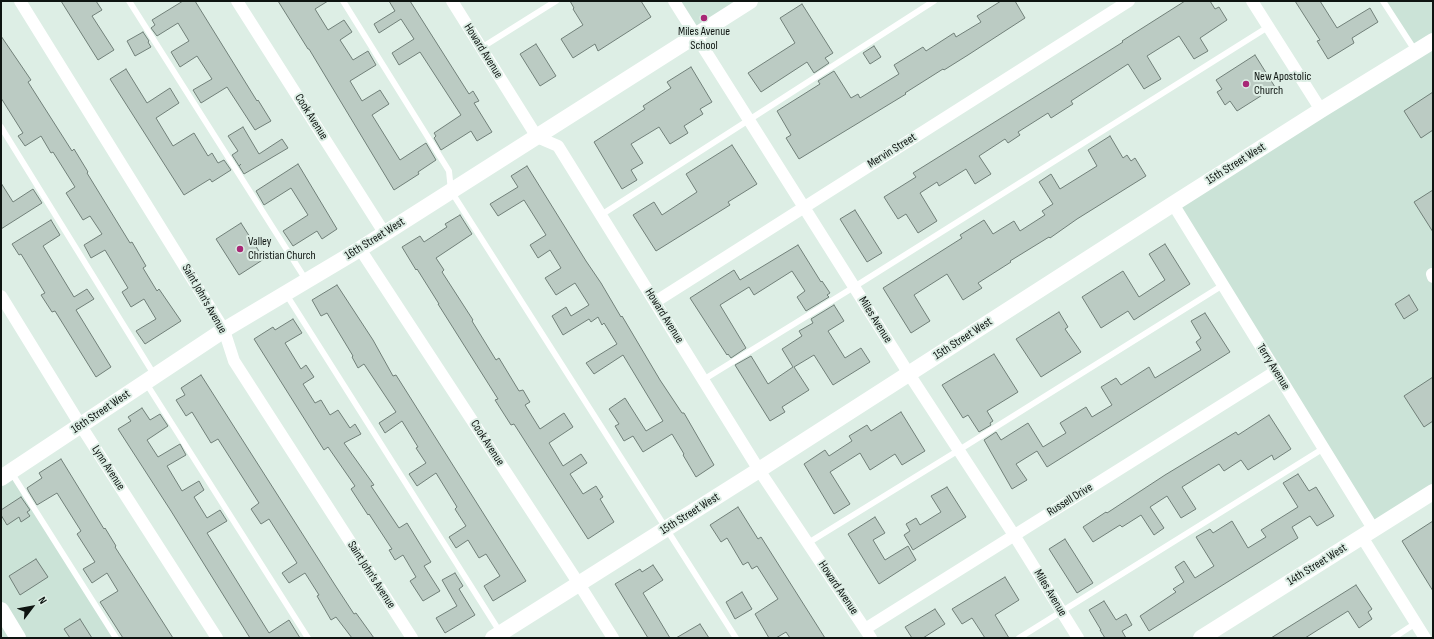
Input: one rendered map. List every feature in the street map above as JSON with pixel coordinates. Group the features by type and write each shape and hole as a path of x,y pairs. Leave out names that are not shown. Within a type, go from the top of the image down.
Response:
{"street":[{"name":"Saint John's Avenue","path":"20,1 224,330 234,361 412,638"},
{"name":"Cook Avenue","path":"237,1 385,234"},
{"name":"Howard Avenue","path":"452,1 537,137 558,146 759,470 868,633"},
{"name":"Miles Avenue","path":"674,1 803,208 1014,535 1078,638"},
{"name":"16th Street West","path":"6,475 224,330 385,234 750,1"},
{"name":"Mervin Street","path":"655,302 1128,1"},
{"path":"1252,1 1321,110"},
{"name":"15th Street West","path":"500,636 1173,204 1433,41"},
{"name":"Terry Avenue","path":"1173,204 1324,448 1425,638"},
{"name":"Cook Avenue","path":"360,249 613,638"},
{"name":"Lynn Avenue","path":"1,296 81,426 217,638"},
{"name":"Russell Drive","path":"868,633 1014,535 1276,371"},
{"name":"14th Street West","path":"1201,638 1433,492"},
{"path":"1,610 18,638"}],"lane":[{"path":"129,1 306,281"},
{"path":"343,1 449,171 451,192 736,638"},
{"path":"481,48 556,1"},
{"path":"601,215 934,1"},
{"path":"1383,1 1416,52"},
{"path":"703,380 1268,27"},
{"path":"1,127 308,638"},
{"path":"808,543 1223,285"},
{"path":"286,294 500,636"},
{"path":"1019,638 1324,448"},
{"path":"6,475 116,638"},
{"path":"1393,638 1416,623"}],"shaded area":[{"name":"Miles Avenue School","path":"675,1 750,1 696,35"},
{"path":"1383,1 1433,1 1433,493 1374,530 1173,204 1416,52"},
{"path":"11,472 117,638 1,638 1,478"}],"building":[{"path":"61,1 96,1 102,10 92,16 114,50 98,60"},
{"path":"183,1 195,1 271,121 255,130 227,87 201,103 193,90 212,79 197,56 180,67 171,52 189,41 178,23 157,36 151,28 155,25 152,20"},
{"path":"278,1 328,1 315,9 328,30 344,20 352,32 340,40 353,60 368,51 376,65 350,81 362,101 380,90 389,104 372,115 400,160 426,143 436,160 418,172 419,174 394,190 309,49"},
{"path":"389,1 410,1 469,94 473,91 479,101 474,103 492,132 477,141 471,131 441,150 434,138 436,136 434,133 461,115 420,52 399,65 392,53 414,39 401,19 379,33 374,24 395,11"},
{"path":"570,1 641,1 651,17 598,51 595,44 573,58 561,39 583,25"},
{"path":"1001,1 1015,1 1025,18 905,93 906,94 799,159 786,138 791,135 777,111 820,84 818,81 834,71 851,98 858,94 860,98 899,74 894,65 923,47 926,51 954,33 956,37 981,22 977,16"},
{"path":"1185,1 1210,1 1215,9 1219,7 1227,20 1200,38 1208,51 1194,59 1179,36 1147,56 1161,79 1144,89 1128,64 1071,101 1073,104 1051,118 1048,113 1018,132 1020,135 1008,143 1005,139 979,156 991,174 975,184 966,169 939,186 937,182 920,193 937,221 918,233 906,214 898,219 884,197 916,177 913,173 1123,42 1122,41"},
{"path":"1295,1 1320,1 1337,28 1370,8 1378,22 1352,38 1354,43 1328,59 1317,41 1320,40"},
{"path":"802,4 833,53 825,58 829,63 814,73 807,62 761,92 748,73 795,43 780,18"},
{"path":"143,32 151,47 135,56 127,41"},
{"path":"1,36 31,80 28,82 72,151 74,149 130,243 132,242 146,266 143,268 157,291 159,289 181,321 145,344 136,331 156,319 144,299 131,307 122,292 128,288 105,250 91,258 84,245 102,234 90,216 83,220 66,193 75,187 41,136 25,146 18,136 23,133 1,98"},
{"path":"536,44 556,76 540,86 520,54"},
{"path":"874,46 881,57 870,64 863,53"},
{"path":"1255,55 1275,87 1237,111 1230,101 1225,105 1217,92 1222,89 1216,80"},
{"path":"691,67 712,102 700,109 703,114 684,126 688,133 670,144 659,127 631,144 643,163 631,170 637,180 622,189 594,142 645,109 643,106 671,88 667,82"},
{"path":"126,69 147,103 170,88 179,103 156,118 173,146 194,133 208,156 212,153 218,163 224,160 231,170 212,182 210,179 184,195 110,79"},
{"path":"1433,92 1433,130 1421,138 1404,111"},
{"path":"243,127 259,154 282,139 288,148 244,174 232,155 238,151 228,136"},
{"path":"1110,136 1123,158 1127,155 1131,161 1135,158 1146,176 1077,219 1050,238 1049,237 1010,261 1011,262 978,283 982,288 963,300 947,274 914,295 930,321 911,333 883,288 962,238 960,235 984,220 993,234 1014,221 1020,231 1045,215 1042,211 1053,204 1039,182 1051,174 1060,189 1097,166 1088,150"},
{"path":"732,145 757,184 728,202 730,205 656,251 633,215 654,202 662,215 697,192 686,174"},
{"path":"298,164 337,229 322,239 317,231 293,246 283,231 308,215 291,188 264,205 256,191"},
{"path":"527,166 621,317 622,316 660,380 682,413 684,413 714,465 696,477 672,434 643,452 633,436 624,441 615,426 619,424 609,409 625,398 646,431 663,421 623,355 594,374 586,363 617,344 604,323 602,325 598,317 591,322 589,319 563,335 552,316 566,307 571,316 589,305 575,283 556,295 545,278 561,268 550,250 538,258 530,245 546,235 524,200 498,216 490,204 518,187 511,176"},
{"path":"1,183 13,202 33,189 42,203 1,229"},
{"path":"1433,190 1433,232 1414,202"},
{"path":"855,210 882,253 867,262 840,219"},
{"path":"460,215 472,234 436,258 444,270 442,272 473,320 472,321 496,360 499,358 519,391 523,390 530,402 525,405 540,429 564,413 573,427 549,443 563,466 581,454 587,463 570,474 583,494 596,486 603,497 600,499 614,522 588,539 514,424 511,425 495,400 498,399 402,247 420,236 424,242 447,227 445,224"},
{"path":"51,220 60,235 43,246 74,297 87,289 94,299 76,310 111,367 96,377 55,311 52,312 41,295 45,293 21,254 19,255 12,244"},
{"name":"Valley Christian Church","path":"241,223 264,259 239,275 216,239"},
{"path":"1165,244 1190,284 1134,320 1128,311 1101,328 1082,297 1123,271 1139,297 1165,280 1149,254"},
{"path":"798,245 821,282 822,281 830,293 827,295 829,297 806,311 797,297 805,291 792,271 754,295 749,287 720,305 746,348 731,358 728,354 727,355 690,298 734,270 740,280"},
{"path":"337,285 373,340 393,376 396,375 526,581 493,601 484,586 500,576 486,554 479,558 468,540 456,548 449,537 466,526 455,509 457,507 436,473 417,486 409,474 426,463 416,448 418,447 402,421 385,433 379,423 396,412 364,364 358,368 352,357 353,356 327,313 321,316 312,300"},
{"path":"1409,295 1418,310 1404,319 1395,304"},
{"path":"834,305 844,321 828,331 845,358 861,348 870,362 833,385 814,355 794,367 809,390 782,407 785,412 770,421 735,365 751,356 768,384 793,367 782,349 802,336 799,331 813,323 811,319"},
{"path":"1059,312 1068,327 1065,329 1081,352 1041,377 1016,339"},
{"path":"1205,313 1230,352 1047,467 1037,451 1016,464 1027,480 1012,489 984,440 996,432 1001,440 1028,423 1043,447 1066,433 1060,423 1086,407 1092,417 1112,405 1101,387 1116,378 1121,385 1149,367 1155,378 1201,350 1196,342 1201,338 1191,321"},
{"path":"293,319 302,333 285,343 301,369 306,365 314,377 303,384 315,403 321,400 330,415 338,410 350,428 355,424 361,434 344,443 374,485 371,486 399,528 407,523 431,562 424,566 440,591 423,601 410,581 416,577 403,555 395,560 389,550 392,549 351,489 355,486 328,447 324,450 254,339 273,327 275,330"},
{"path":"994,354 1018,392 987,411 993,421 990,423 991,425 979,432 968,415 963,418 942,385"},
{"path":"201,375 354,614 356,613 374,638 352,638 336,617 331,620 317,596 319,595 305,573 289,583 282,573 297,563 269,519 261,524 251,509 259,503 218,439 211,443 192,412 186,416 176,400 185,395 181,388"},
{"path":"1433,377 1433,421 1424,427 1404,396"},
{"path":"142,408 150,420 160,414 168,426 147,440 158,457 180,444 186,455 167,466 182,491 199,481 204,490 194,497 207,518 220,510 227,521 207,533 269,633 289,620 300,638 250,638 118,429 131,421 128,417"},
{"path":"901,412 925,451 902,465 895,454 870,470 860,453 830,472 850,504 834,514 804,464 825,450 829,456 852,441 849,436 867,425 871,431"},
{"path":"1269,415 1291,449 1274,460 1272,455 1248,470 1241,460 1224,471 1219,464 1182,487 1196,509 1181,518 1167,496 1150,507 1164,528 1154,535 1141,515 1122,527 1120,525 1093,542 1083,527 1236,432 1238,435"},
{"path":"61,459 173,638 123,638 100,602 118,591 107,573 92,583 83,569 95,562 77,534 81,531 57,493 37,505 27,488 42,478 39,473"},
{"path":"1298,474 1309,491 1316,487 1334,516 1317,526 1310,516 1292,527 1298,538 1149,631 1140,616 1176,592 1173,589 1184,582 1175,567 1184,561 1195,578 1214,566 1196,537 1210,529 1213,533 1232,521 1248,548 1266,537 1261,530 1298,507 1283,483"},
{"path":"947,487 966,517 913,550 904,535 910,531 906,524 916,518 920,525 941,512 931,496"},
{"path":"21,497 30,510 27,512 30,516 21,522 19,517 7,525 1,515 1,510"},
{"path":"738,507 758,539 761,537 825,638 790,638 786,632 776,638 769,638 755,614 778,599 757,566 752,569 748,562 743,565 727,538 721,542 710,525"},
{"path":"875,517 885,533 873,540 885,560 908,546 916,560 879,584 848,534"},
{"path":"1433,521 1433,591 1402,541"},
{"path":"1065,539 1093,583 1077,593 1049,549"},
{"path":"36,559 48,577 20,595 9,576"},
{"path":"653,565 663,580 643,593 670,638 648,638 615,584 640,569 642,572"},
{"path":"455,573 463,586 459,589 475,615 445,633 436,618 457,606 442,580"},
{"path":"1005,577 1019,600 995,615 1009,638 985,638 972,618 962,624 952,609"},
{"path":"1356,585 1372,609 1368,612 1372,619 1359,628 1348,611 1305,638 1271,638"},
{"path":"742,592 752,609 735,619 726,602"},
{"path":"1104,601 1116,620 1126,614 1132,625 1122,631 1126,638 1105,638 1100,630 1089,610"},
{"path":"935,609 945,624 923,638 912,638 905,627"},
{"path":"80,619 92,638 70,638 64,629"},
{"path":"700,624 709,638 676,638"}],"place":[{"name":"Miles Avenue School","path":"704,18"},
{"name":"New Apostolic Church","path":"1246,84"},
{"name":"Valley Christian Church","path":"240,249"}]}
